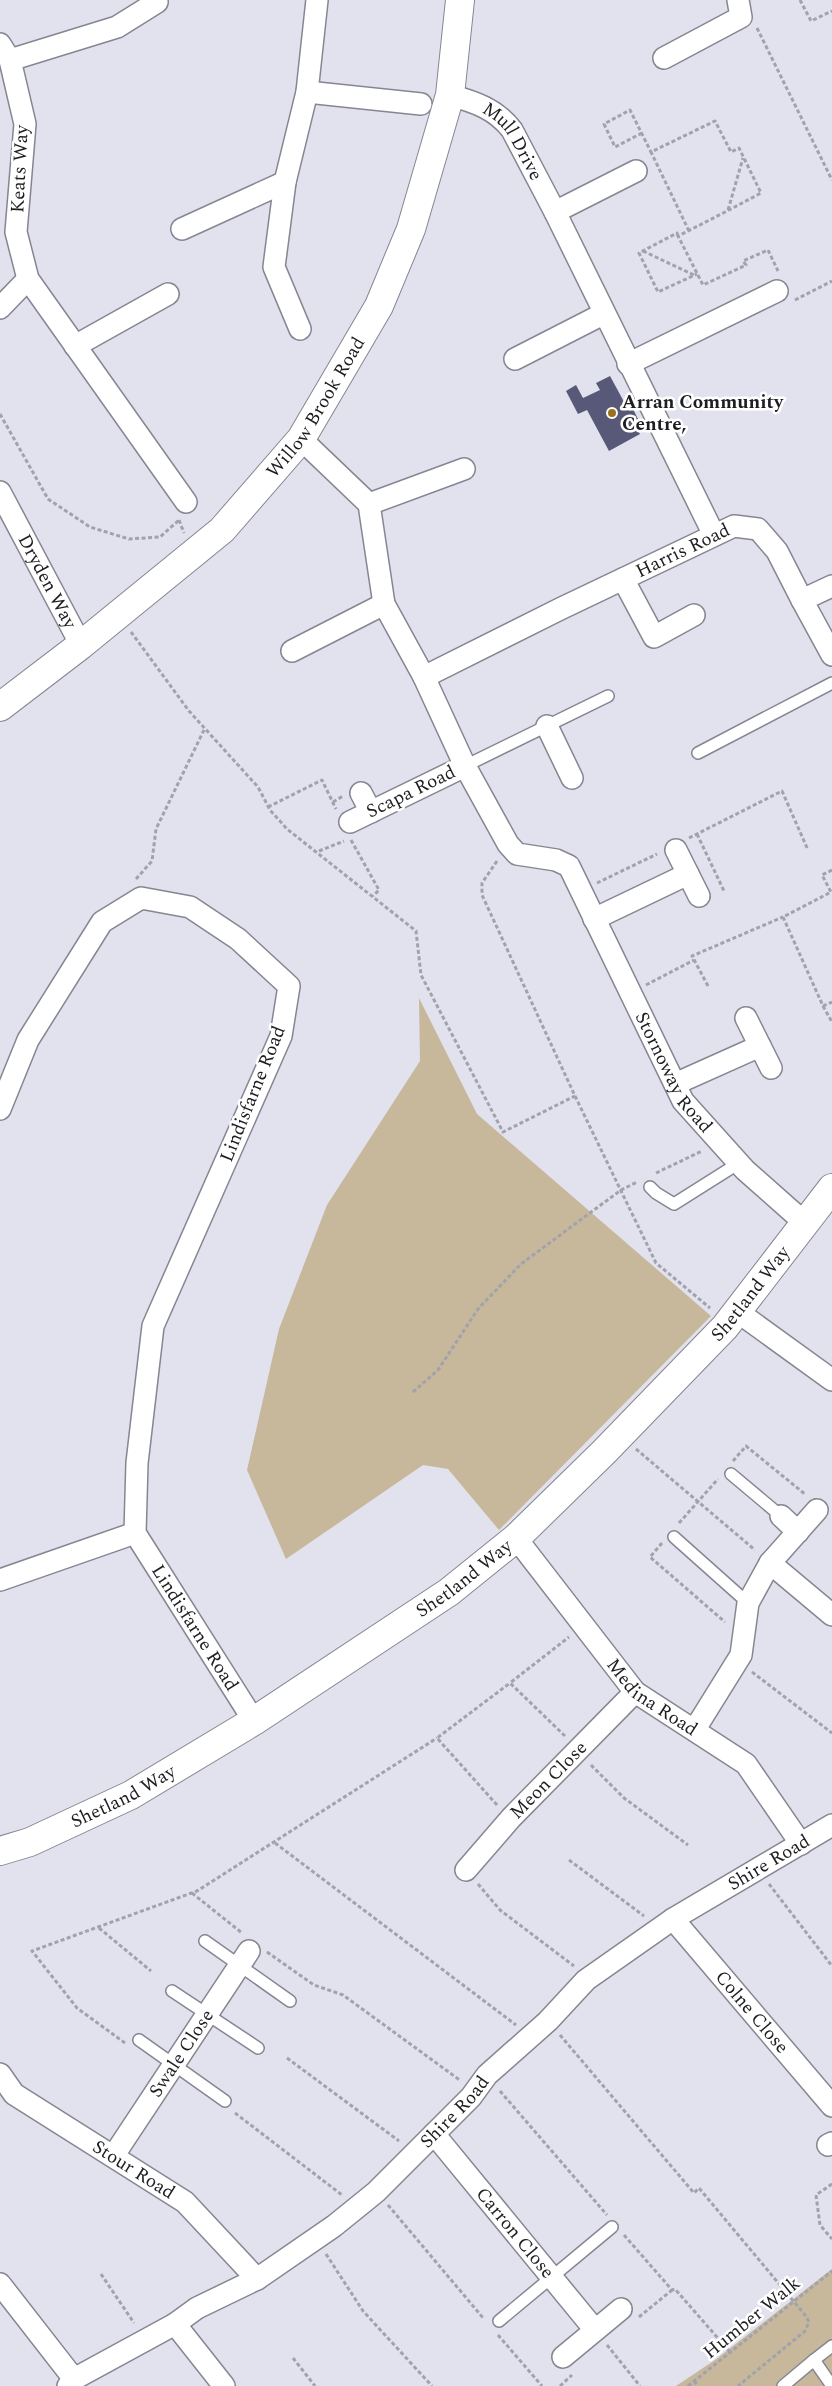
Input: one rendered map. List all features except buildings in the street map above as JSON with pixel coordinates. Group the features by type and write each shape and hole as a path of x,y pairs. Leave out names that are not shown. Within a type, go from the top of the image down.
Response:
{"street":[{"path":"300,329 274,267 285,182 307,92 317,0"},
{"name":"Willow Brook Road","path":"0,707 81,645 222,530 300,439 380,306 411,229 450,95 460,0"},
{"name":"Keats Way","path":"157,2 117,27 5,52 25,124 16,232 28,279 75,346 182,511"},
{"path":"664,58 740,8"},
{"path":"307,92 421,104"},
{"name":"Mull Drive","path":"450,95 477,102 503,119 512,130 555,212 603,314 714,535"},
{"path":"555,212 636,171"},
{"path":"182,229 285,182"},
{"path":"0,308 28,279"},
{"path":"628,364 782,286"},
{"path":"75,346 168,294"},
{"path":"515,359 603,314"},
{"path":"300,439 369,504 464,469"},
{"name":"Dryden Way","path":"0,492 81,645"},
{"name":"Scapa Road","path":"347,828 371,812 465,766 424,677 384,604 369,504"},
{"name":"Harris Road","path":"424,677 623,578 734,526 758,529 776,551 832,655"},
{"path":"623,578 654,637 694,615"},
{"path":"802,600 832,586"},
{"path":"292,651 384,604"},
{"path":"547,726 572,778"},
{"path":"465,766 508,844"},
{"path":"361,793 371,812"},
{"name":"Stornoway Road","path":"508,844 517,854 556,860 569,866 683,1101 719,1143 806,1224"},
{"path":"674,847 699,896"},
{"path":"594,919 688,874"},
{"name":"Lindisfarne Road","path":"0,1109 28,1040 102,922 141,898 190,906 238,939 289,986 281,1036 153,1326 137,1463 135,1533 254,1721"},
{"path":"746,1018 771,1068"},
{"path":"674,1084 760,1046"},
{"name":"Shetland Way","path":"0,1851 30,1842 131,1795 254,1721 449,1592 516,1538 621,1435 733,1317 832,1188"},
{"path":"733,1317 832,1380"},
{"path":"695,1729 741,1655 748,1604 770,1563 817,1510"},
{"path":"781,1516 798,1532"},
{"path":"0,1580 135,1533"},
{"name":"Medina Road","path":"516,1538 635,1692 695,1729 746,1764 801,1844"},
{"path":"770,1563 832,1615"},
{"name":"Meon Close","path":"466,1870 511,1818 635,1692"},
{"name":"Shire Road","path":"71,2383 175,2324 197,2308 257,2279 316,2239 376,2192 475,2091 487,2075 548,2021 586,1980 666,1924 832,1825"},
{"name":"Colne Close","path":"666,1924 832,2106"},
{"name":"Swale Close","path":"114,2155 249,1951"},
{"name":"Stour Road","path":"0,2074 7,2100 114,2155 185,2202 257,2279"},
{"name":"Carron Close","path":"434,2134 596,2330"},
{"path":"0,2284 71,2383"},
{"path":"563,2357 621,2309"},
{"path":"175,2324 224,2386"}],"lane":[{"path":"698,753 832,683"},
{"path":"465,766 608,696"},
{"path":"649,1182 656,1193 674,1204 739,1163"},
{"path":"727,1471 781,1516"},
{"path":"671,1535 748,1604"},
{"path":"205,1941 249,1951 290,2001"},
{"path":"172,1991 207,2016 258,2048"},
{"path":"134,2042 174,2066 225,2101"},
{"path":"495,2323 612,2227"},
{"path":"782,2386 832,2346"},
{"path":"814,2360 832,2386"}],"path":[{"path":"800,0 811,21 832,12"},
{"path":"740,8 752,19 832,180"},
{"path":"642,133 615,147 604,124 630,110 642,133 689,231"},
{"path":"651,152 715,121 731,152 739,148 760,193 678,236"},
{"path":"728,210 743,158"},
{"path":"696,275 658,292 639,253 677,233 702,285 746,265 743,261 768,250 782,286 793,301 832,281"},
{"path":"643,251 696,275"},
{"path":"0,414 48,499 90,527 129,538 160,537 182,511"},
{"path":"182,511 193,554"},
{"path":"118,615 204,730 258,787 268,807 287,829 416,931 421,975 503,1132 575,1096"},
{"path":"134,882 152,860 156,829 204,730"},
{"path":"268,807 322,780 379,890 373,896"},
{"path":"581,891 674,847 782,791 808,850"},
{"path":"319,851 347,828"},
{"path":"697,834 724,891"},
{"path":"508,844 482,883 482,895 575,1096 656,1263 733,1317"},
{"path":"708,986 692,956 783,917 832,892 822,875 832,870"},
{"path":"783,917 832,1022"},
{"path":"630,993 694,960"},
{"path":"823,1006 832,1002"},
{"path":"649,1182 719,1143"},
{"path":"413,1392 438,1370 478,1309 521,1264 621,1190 639,1181"},
{"path":"621,1435 770,1563"},
{"path":"743,1638 650,1557 671,1535 698,1501 727,1471 746,1446 816,1504 817,1510"},
{"path":"134,2042 77,2008 32,1951 192,1893 275,1843 437,1738 583,1626"},
{"path":"738,1661 832,1733"},
{"path":"510,1683 579,1750 590,1764 624,1798 688,1845"},
{"path":"437,1738 478,1786 511,1818"},
{"path":"275,1843 530,2036"},
{"path":"569,1860 640,1912 666,1924"},
{"path":"466,1870 500,1910 570,1961 586,1980"},
{"path":"758,1870 832,1966"},
{"path":"192,1893 249,1951 314,1985 343,1995 475,2091"},
{"path":"98,1928 151,1971"},
{"path":"548,2021 694,2192 700,2188 792,2302 806,2316 809,2322 805,2330 738,2386"},
{"path":"287,2058 415,2153"},
{"path":"235,2113 358,2207"},
{"path":"832,2184 816,2195 820,2225 832,2239"},
{"path":"376,2192 495,2323"},
{"path":"316,2239 363,2311 432,2386"},
{"name":"Humber Walk","path":"688,2386 832,2270"},
{"path":"101,2274 146,2340"},
{"path":"596,2330 640,2386"},
{"path":"497,2334 542,2386"},
{"path":"292,2358 315,2386"},
{"path":"694,2381 698,2386"}],"shaded area":[{"path":"419,998 477,1114 711,1316 499,1530 448,1469 423,1465 286,1559 247,1470 279,1329 327,1205 420,1061"},
{"path":"832,2269 832,2386 676,2386 715,2360"}],"place":[{"name":"Arran Community Centre,","path":"612,413"}]}
